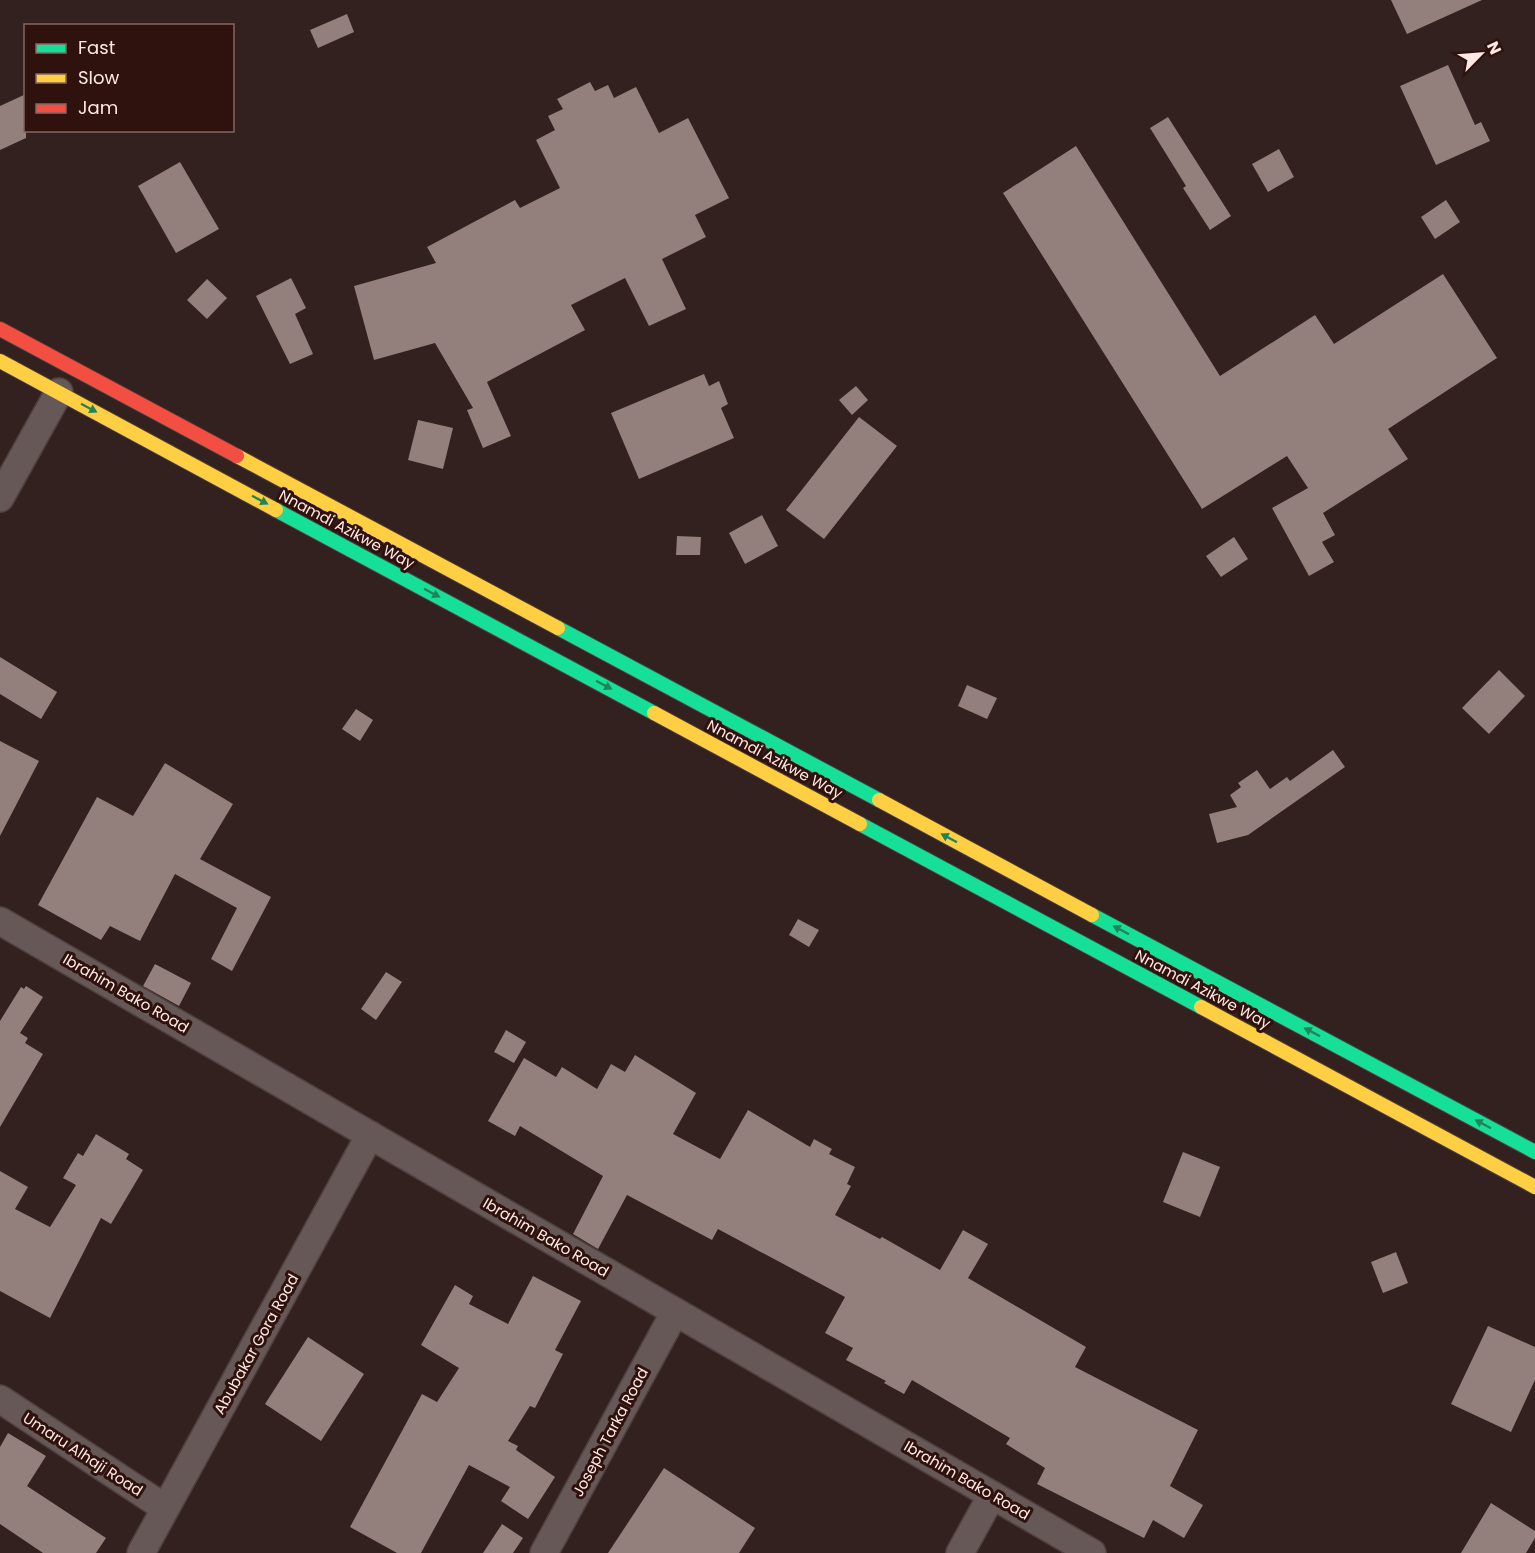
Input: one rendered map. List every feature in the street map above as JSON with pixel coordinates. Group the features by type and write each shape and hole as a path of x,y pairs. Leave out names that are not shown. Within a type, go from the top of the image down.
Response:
{"highway":[{"name":"Nnamdi Azikwe Way","path":"0,329 1535,1152"},
{"name":"Nnamdi Azikwe Way","path":"0,361 1535,1187"}],"street":[{"path":"0,498 59,392"},
{"name":"Ibrahim Bako Road","path":"0,921 1092,1553"},
{"name":"Abubakar Gora Road","path":"141,1553 370,1135"},
{"name":"Joseph Tarka Road","path":"544,1553 675,1312"},
{"name":"Umaru Alhaji Road","path":"0,1399 165,1508"},
{"path":"960,1553 992,1495"}],"building":[{"path":"1391,0 1482,0 1407,34"},
{"path":"347,14 354,32 318,48 310,30"},
{"path":"1448,65 1475,125 1481,122 1490,141 1436,165 1400,86"},
{"path":"590,82 595,91 608,85 614,98 636,87 659,133 688,118 729,198 695,215 706,237 662,259 686,309 649,326 625,278 571,305 585,330 487,382 511,436 483,448 467,410 473,408 435,343 374,360 354,286 436,263 427,247 515,200 520,208 560,188 536,140 555,130 548,116 563,109 557,99"},
{"path":"24,95 26,138 0,150 0,106"},
{"path":"1168,117 1231,216 1210,230 1183,188 1186,186 1150,128"},
{"path":"1076,146 1220,376 1315,315 1334,344 1443,274 1497,358 1388,429 1408,459 1323,513 1335,535 1322,542 1334,562 1309,576 1272,508 1308,488 1287,456 1202,509 1003,193"},
{"path":"1279,149 1294,177 1268,192 1252,164"},
{"path":"180,162 219,229 176,253 138,186"},
{"path":"1446,200 1460,222 1435,239 1421,217"},
{"path":"291,278 306,308 295,314 313,354 290,364 256,296"},
{"path":"207,279 227,298 207,319 187,300"},
{"path":"704,374 709,386 719,381 728,404 721,408 734,438 639,479 611,413"},
{"path":"856,386 868,400 852,415 839,400"},
{"path":"859,417 897,446 824,539 786,510"},
{"path":"418,420 453,428 443,469 408,460"},
{"path":"762,515 778,546 745,564 729,533"},
{"path":"677,536 701,537 700,555 676,555"},
{"path":"1234,537 1248,559 1221,577 1206,556"},
{"path":"0,657 57,692 41,719 0,694"},
{"path":"1499,670 1525,696 1489,734 1462,708"},
{"path":"967,685 997,698 987,719 958,706"},
{"path":"356,709 373,720 360,741 342,729"},
{"path":"0,741 39,761 0,836"},
{"path":"1333,750 1345,767 1248,835 1217,843 1209,814 1237,807 1230,795 1241,787 1238,783 1257,770 1270,789 1287,777 1290,781"},
{"path":"165,763 233,804 200,859 271,897 232,971 211,959 237,908 175,874 140,941 110,926 101,940 38,905 97,797 133,816"},
{"path":"798,919 819,930 809,947 789,935"},
{"path":"155,964 191,983 179,1006 143,986"},
{"path":"386,972 402,982 376,1020 361,1009"},
{"path":"26,986 43,997 20,1033 28,1038 25,1043 43,1054 0,1127 0,1021 21,987 24,989"},
{"path":"506,1030 526,1042 514,1063 494,1052"},
{"path":"635,1055 696,1093 673,1134 720,1159 748,1110 810,1147 814,1139 832,1149 829,1154 855,1167 847,1184 851,1186 835,1215 880,1239 882,1237 940,1270 963,1230 988,1244 968,1278 1086,1347 1075,1367 1198,1430 1170,1486 1203,1505 1184,1538 1153,1520 1144,1538 1037,1484 1045,1468 1006,1444 1010,1438 912,1380 904,1394 884,1383 886,1381 846,1360 853,1348 825,1333 845,1297 718,1229 712,1240 627,1195 598,1249 573,1234 603,1176 520,1126 515,1136 488,1121 524,1058 556,1077 562,1067 597,1089 611,1064 625,1072"},
{"path":"96,1134 129,1154 126,1159 143,1170 111,1224 101,1218 50,1318 0,1291 0,1171 28,1187 15,1209 50,1227 76,1185 63,1178 78,1153 83,1156"},
{"path":"1183,1152 1220,1167 1200,1217 1163,1202"},
{"path":"1396,1252 1408,1283 1383,1293 1371,1262"},
{"path":"533,1276 581,1301 555,1350 563,1354 535,1408 530,1406 508,1441 518,1446 516,1450 555,1477 528,1519 501,1501 510,1487 469,1465 421,1553 397,1553 350,1527 422,1394 437,1402 459,1368 421,1345 455,1285 473,1296 469,1304 508,1324"},
{"path":"1488,1326 1535,1347 1535,1380 1511,1432 1451,1404"},
{"path":"308,1337 364,1374 321,1441 265,1404"},
{"path":"8,1433 46,1456 27,1486 106,1538 96,1553 43,1553 0,1524 0,1447"},
{"path":"664,1468 755,1528 739,1553 608,1553"},
{"path":"1491,1503 1535,1531 1535,1538 1526,1553 1461,1553"},
{"path":"502,1524 523,1538 513,1553 483,1553"}],"traffic: fast":[{"path":"276,510 654,713"},
{"path":"558,628 879,800"},
{"path":"860,824 1201,1007"},
{"path":"1092,915 1535,1152"}],"traffic: slow":[{"path":"0,361 276,510"},
{"path":"237,456 558,628"},
{"path":"654,713 860,824"},
{"path":"879,800 1092,915"},
{"path":"1201,1007 1535,1187"}],"traffic: jam":[{"path":"0,329 237,456"}]}
